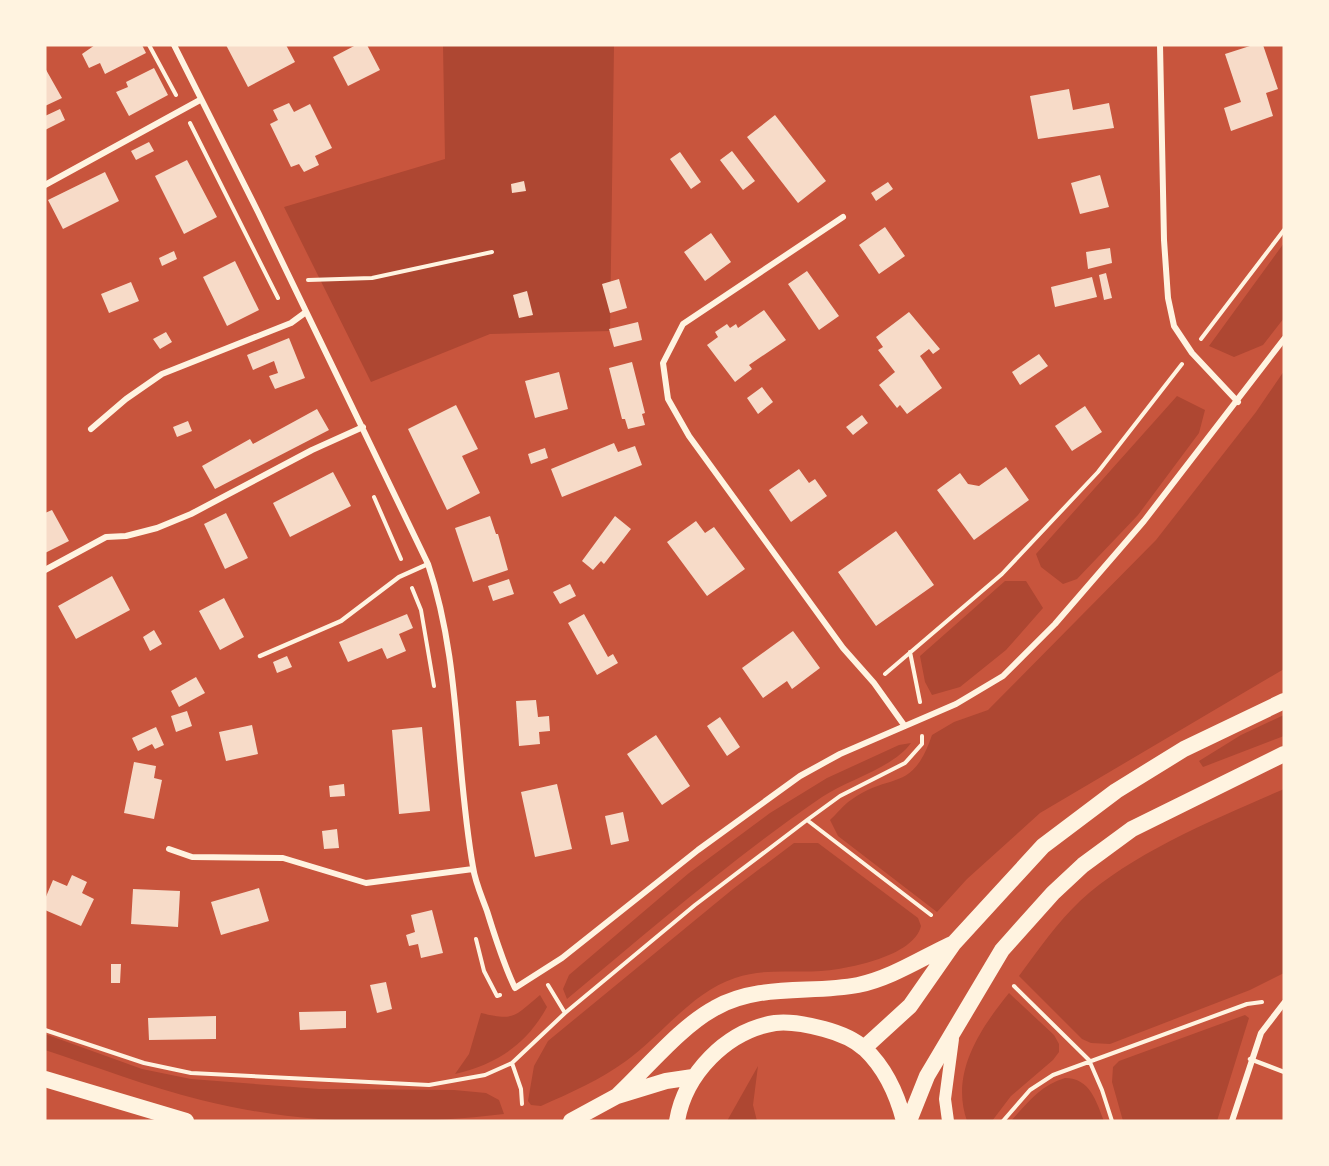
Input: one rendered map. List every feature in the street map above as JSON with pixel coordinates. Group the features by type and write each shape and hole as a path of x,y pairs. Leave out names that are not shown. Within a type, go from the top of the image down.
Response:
{"highway":[{"path":"864,1048 910,1006 954,943 1043,846 1116,791 1184,749 1284,701"},
{"path":"909,1121 927,1076 1002,950 1031,916 1083,865 1132,830 1284,754"},
{"path":"617,1096 696,1020 717,1007 737,998 770,992 860,985 897,971 954,943"},
{"path":"677,1121 683,1097 693,1077 714,1054 740,1037 776,1023 795,1023 834,1032 864,1048 888,1078 898,1098 904,1121"},
{"path":"570,1121 617,1096 666,1081 693,1077"},
{"path":"45,1079 186,1121"}],"main road":[{"path":"948,1121 945,1099 954,1030"}],"street":[{"path":"174,45 258,212 428,564 442,604 450,645 459,760 473,869 505,968 515,988 602,928 754,807 800,776 840,754 956,704 1003,676 1055,624 1144,521 1238,402 1284,339"},
{"path":"1160,45 1164,240 1168,298 1174,326 1192,352 1238,402"},
{"path":"45,185 200,100"},
{"path":"843,217 683,324 663,363 664,381 668,399 689,436 843,648 874,683 904,726"},
{"path":"91,429 126,399 162,374 291,323 306,312"},
{"path":"45,570 106,537 126,536 157,528 191,514 312,450 363,427"},
{"path":"169,849 192,857 283,858 366,883 473,869"},
{"path":"1232,1121 1250,1059 1261,1033 1284,1003"}],"lane":[{"path":"260,656 341,621 406,573 428,564"},
{"path":"1250,1059 1284,1072"}],"path":[{"path":"149,45 291,323"},
{"path":"874,683 1002,574 1098,472 1284,230"},
{"path":"290,281 372,278 492,252"},
{"path":"370,487 421,610 435,691"},
{"path":"45,1029 144,1063 191,1073 429,1085 485,1075 512,1063 565,1013 695,905 807,820 932,915"},
{"path":"476,938 484,971 497,996 515,988"},
{"path":"541,972 565,1013"},
{"path":"1014,986 1089,1060 1112,1121"},
{"path":"1003,1121 1030,1090 1053,1075 1247,1004 1266,1002"},
{"path":"512,1063 521,1089 522,1104"}],"shaded area":[{"path":"443,45 614,45 610,331 490,334 371,382 284,207 445,159"},
{"path":"1284,243 1284,318 1263,345 1234,357 1209,346"},
{"path":"1284,371 1284,669 1040,813 967,879 937,912 838,836 830,820 845,804 865,791 908,774 917,766 932,735 954,722 988,710 1156,540 1256,412"},
{"path":"1177,396 1205,410 1199,433 1138,515 1077,579 1063,584 1041,567 1036,554"},
{"path":"1005,581 1026,581 1043,608 1006,650 960,687 932,695 925,682 920,656"},
{"path":"1284,715 1284,736 1203,767 1199,761 1241,735"},
{"path":"911,743 903,752 882,766 822,797 789,820 692,895 567,999 563,989 569,975 689,873 770,813 827,778 899,745"},
{"path":"1284,789 1284,973 1250,990 1110,1044 1091,1043 1082,1039 1019,976 1063,918 1101,883 1177,837"},
{"path":"794,843 818,843 918,918 921,926 916,936 894,953 863,964 821,971 757,973 735,978 719,985 691,1004 639,1051 616,1068 585,1086 541,1106 531,1105 528,1101 534,1066 548,1041 733,889"},
{"path":"1009,993 1054,1035 1059,1044 1059,1052 1053,1060 1011,1096 992,1121 967,1121 962,1086 965,1069 978,1037"},
{"path":"540,995 547,1007 530,1032 520,1042 484,1065 455,1074 469,1054 481,1013 507,1017 519,1012"},
{"path":"1245,1015 1249,1018 1217,1121 1123,1121 1112,1082 1113,1067 1119,1061"},
{"path":"45,1034 142,1069 191,1079 319,1089 454,1090 486,1093 499,1100 504,1114 428,1120 352,1121 314,1119 238,1108 162,1089 45,1050"},
{"path":"758,1066 753,1105 757,1121 727,1121"},
{"path":"1065,1078 1074,1079 1086,1086 1095,1099 1104,1121 1011,1121 1042,1090"}],"building":[{"path":"95,45 142,45 146,53 105,74 100,63 89,68 82,54"},
{"path":"226,45 286,45 295,62 248,87"},
{"path":"356,45 367,45 380,70 348,86 333,57"},
{"path":"1253,45 1263,45 1278,89 1266,93 1273,116 1231,131 1224,108 1241,102 1225,54"},
{"path":"45,68 62,98 45,106"},
{"path":"154,68 168,95 129,116 116,92 128,87 126,82"},
{"path":"1069,89 1073,110 1109,103 1114,128 1038,139 1030,96"},
{"path":"289,103 294,112 310,104 332,148 315,156 319,165 304,172 299,164 291,167 270,124 278,120 273,110"},
{"path":"60,109 65,120 45,130 45,116"},
{"path":"775,115 826,181 798,203 747,137"},
{"path":"149,142 154,151 136,160 131,151"},
{"path":"732,151 755,181 743,190 720,160"},
{"path":"680,152 701,182 691,189 670,159"},
{"path":"187,160 217,217 184,234 155,176"},
{"path":"105,172 119,201 63,229 48,200"},
{"path":"1100,175 1109,207 1080,214 1071,183"},
{"path":"524,181 526,191 512,193 511,184"},
{"path":"888,182 893,189 876,201 871,193"},
{"path":"885,227 905,256 879,274 859,245"},
{"path":"711,233 731,262 705,281 684,252"},
{"path":"1110,248 1112,263 1088,269 1086,252"},
{"path":"174,251 177,259 162,266 159,258"},
{"path":"235,261 259,310 227,326 203,277"},
{"path":"807,271 839,316 819,330 788,284"},
{"path":"1106,273 1112,298 1104,300 1099,275"},
{"path":"1092,277 1097,297 1055,307 1051,287"},
{"path":"619,279 627,308 610,313 602,284"},
{"path":"131,282 139,301 109,313 101,294"},
{"path":"527,291 533,315 519,318 513,295"},
{"path":"764,310 786,340 749,365 752,369 735,382 707,345 718,337 715,332 727,324 730,328 736,324 738,328"},
{"path":"909,312 940,349 933,354 929,349 920,356 942,388 907,414 900,405 897,408 879,385 895,372 878,350 883,347 876,337"},
{"path":"638,322 642,340 614,347 609,329"},
{"path":"166,332 172,342 160,349 153,339"},
{"path":"289,338 305,378 275,389 269,376 278,373 274,361 253,370 247,355"},
{"path":"1039,354 1048,366 1020,385 1012,372"},
{"path":"632,362 645,413 642,414 645,425 628,429 625,419 622,419 609,368"},
{"path":"559,372 568,409 535,418 525,381"},
{"path":"762,387 773,402 758,414 747,398"},
{"path":"456,405 478,449 462,456 480,493 447,510 408,429"},
{"path":"1085,406 1102,432 1072,451 1055,426"},
{"path":"317,409 329,430 215,489 202,466 250,439 253,444"},
{"path":"862,415 868,423 853,435 846,427"},
{"path":"188,421 192,431 177,437 173,427"},
{"path":"614,443 618,452 635,446 642,465 562,497 551,469"},
{"path":"545,448 548,458 531,464 528,454"},
{"path":"1006,467 1029,500 974,540 937,490 960,473 968,484 979,486"},
{"path":"799,469 809,483 815,479 827,496 791,522 769,490"},
{"path":"333,472 351,506 290,537 273,503"},
{"path":"52,510 69,541 45,553 45,513"},
{"path":"226,513 248,558 225,569 204,524"},
{"path":"490,516 496,534 498,534 508,570 473,582 455,528"},
{"path":"615,516 631,529 604,564 601,561 593,570 582,561"},
{"path":"696,521 705,533 714,527 745,569 707,596 667,542"},
{"path":"896,531 934,585 876,626 838,572"},
{"path":"112,576 130,610 76,639 58,606"},
{"path":"509,579 514,594 493,601 488,586"},
{"path":"570,584 576,596 560,604 553,592"},
{"path":"224,598 244,637 220,650 199,611"},
{"path":"407,614 413,628 399,634 406,651 387,659 382,648 348,662 339,642"},
{"path":"584,614 608,657 613,654 618,663 597,675 568,623"},
{"path":"154,630 162,644 150,651 143,637"},
{"path":"793,631 820,668 792,689 787,681 763,698 742,668"},
{"path":"287,656 292,667 277,673 273,662"},
{"path":"196,677 205,693 179,707 171,691"},
{"path":"536,700 538,717 549,716 550,731 539,732 540,744 519,746 516,701"},
{"path":"187,711 192,726 176,732 171,716"},
{"path":"720,717 740,747 727,756 707,726"},
{"path":"252,725 258,754 226,761 219,732"},
{"path":"156,727 164,745 155,749 152,744 138,751 132,738"},
{"path":"422,727 430,811 399,814 392,730"},
{"path":"656,735 690,786 662,805 627,754"},
{"path":"134,762 156,766 154,778 162,780 154,819 124,813"},
{"path":"344,784 345,796 330,797 329,786"},
{"path":"557,784 572,849 535,857 521,792"},
{"path":"623,812 629,841 611,845 605,816"},
{"path":"337,829 339,848 324,849 322,831"},
{"path":"72,875 87,882 82,893 94,899 81,926 45,910 45,899 53,880 67,886"},
{"path":"259,888 269,921 221,935 211,902"},
{"path":"133,889 180,891 178,927 131,924"},
{"path":"432,910 443,953 421,958 418,944 409,946 406,935 415,932 411,915"},
{"path":"111,964 121,964 120,983 111,983"},
{"path":"386,982 392,1009 377,1013 370,985"},
{"path":"346,1011 346,1028 300,1030 299,1012"},
{"path":"216,1016 216,1039 149,1040 148,1018"}]}
